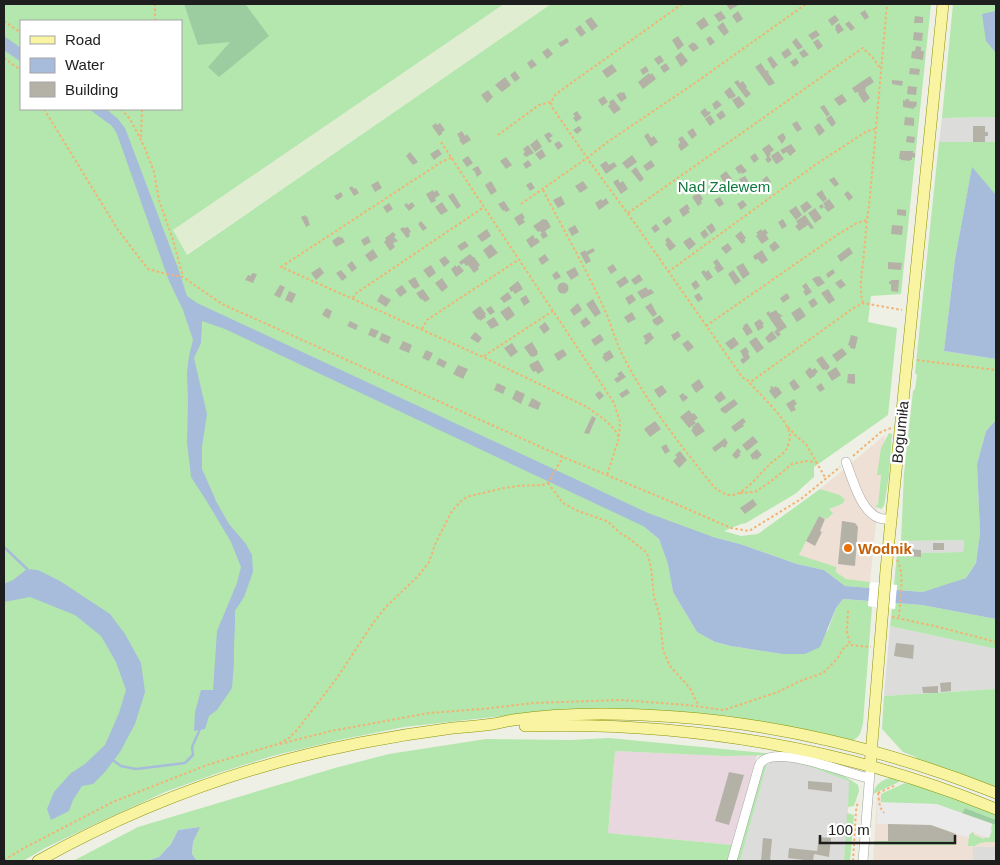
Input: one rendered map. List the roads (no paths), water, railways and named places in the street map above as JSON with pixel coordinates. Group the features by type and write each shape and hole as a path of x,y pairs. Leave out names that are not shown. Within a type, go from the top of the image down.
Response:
{"main road":[{"name":"Bogumiła","path":"870,772 882,611 943,4"},
{"path":"38,861 143,810 197,788 263,767 360,743 510,720 544,717 618,715 678,717 752,726 871,752 927,768 996,793"},
{"path":"493,724 511,726 588,725 644,728 762,742 812,752 870,772 923,782 996,809"}],"street":[{"path":"846,462 862,501 868,509 879,518 891,520"},
{"path":"732,861 759,766 765,758 785,756 802,758 856,775 870,772"},
{"name":"Bogumiła","path":"863,861 870,772"}],"water":[{"path":"996,11 996,53 986,41 982,14"},
{"path":"4,36 20,47 20,61 4,50"},
{"path":"90,110 107,110 125,128 187,296 197,303 648,513 713,537 740,544 797,564 824,570 845,586 923,592 966,578 976,563 980,533 977,464 986,431 996,420 996,619 922,605 843,599 836,608 820,647 805,654 782,654 715,642 697,632 673,592 668,564 659,539 643,526 225,329 202,321 201,343 194,358 207,414 202,447 202,471 209,489 229,524 246,544 252,555 253,572 244,597 235,611 232,688 217,710 209,716 205,729 194,731 195,712 201,690 213,690 217,631 237,583 241,567 231,542 191,477 187,442 187,372 193,340 183,310 169,281 117,134 112,126"},
{"path":"972,167 996,195 996,359 944,351 955,259"},
{"path":"27,569 38,570 60,581 110,614 125,634 141,663 145,692 135,724 120,752 93,784 82,786 73,800 69,811 51,820 47,809 54,792 71,773 85,764 105,745 119,713 126,690 116,662 101,636 75,615 30,597 4,602 4,584 13,580"},
{"path":"200,827 193,842 192,854 197,861 146,861 159,857 171,844 178,830"}],"waterway":[{"path":"201,470 214,499"},
{"path":"4,547 27,569"},
{"path":"114,761 121,766 136,769 185,763 193,755 192,747 200,729"}],"place":[{"name":"Wodnik","path":"848,548"}],"park label":[{"name":"Nad Zalewem","path":"724,186"}]}
